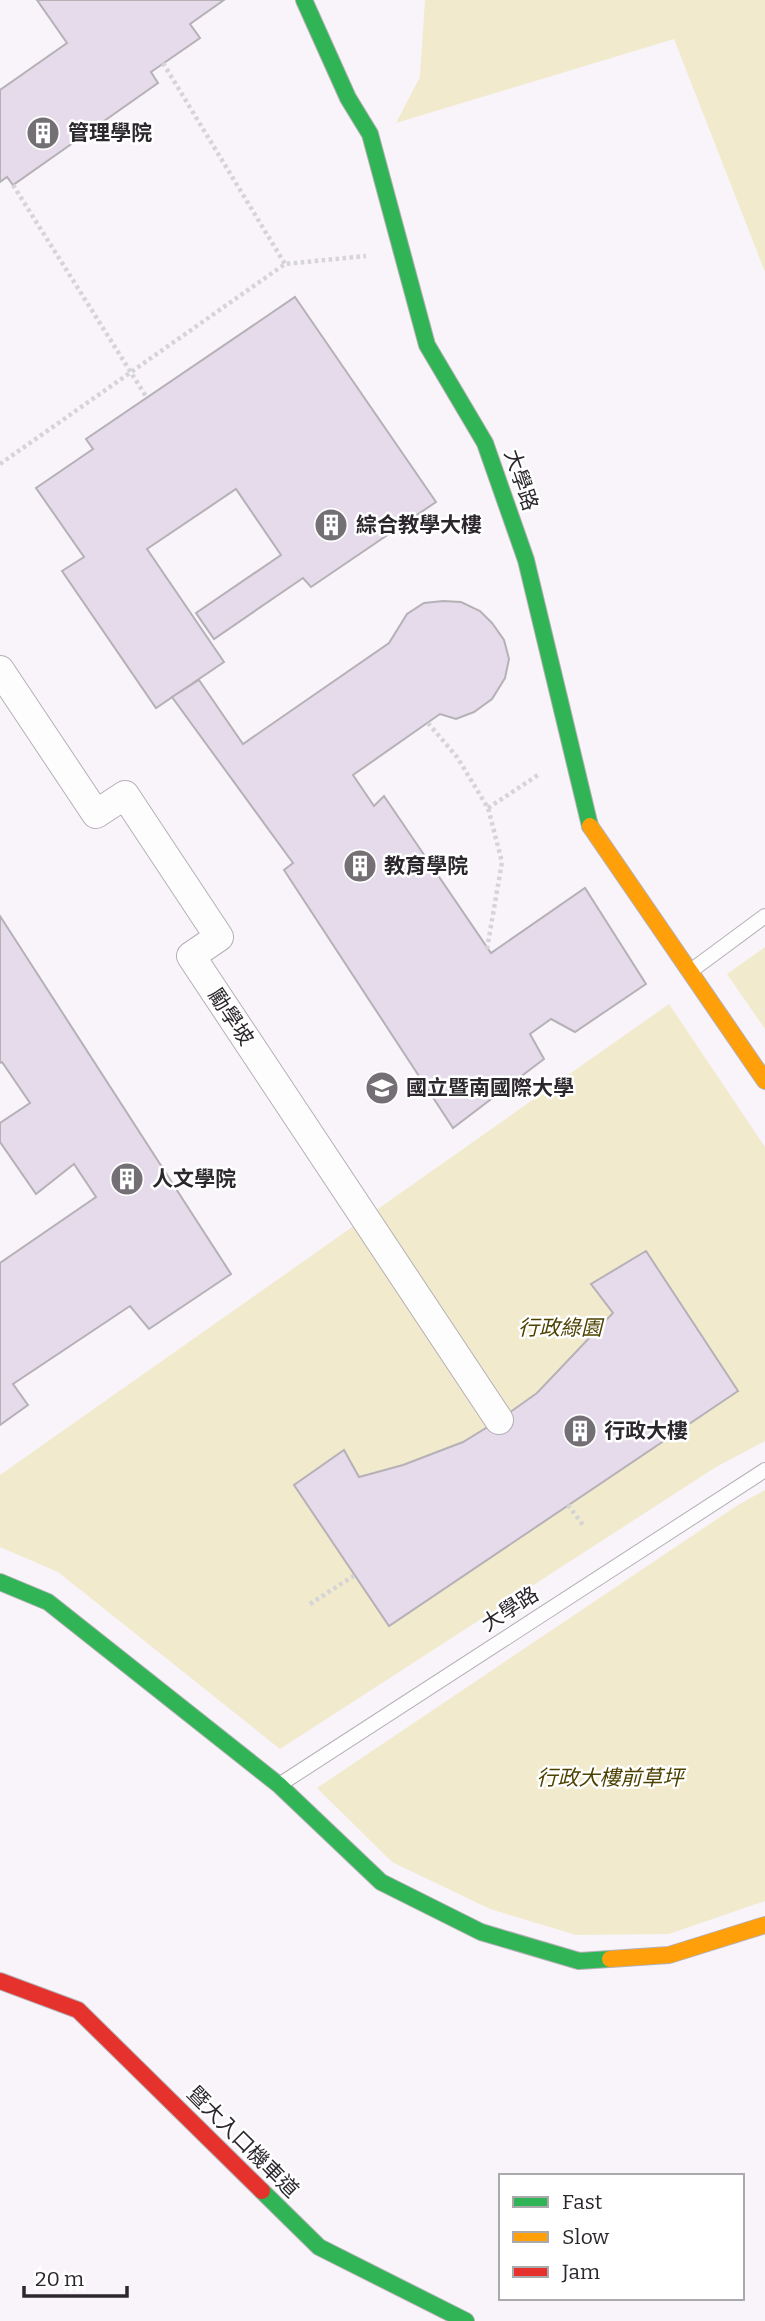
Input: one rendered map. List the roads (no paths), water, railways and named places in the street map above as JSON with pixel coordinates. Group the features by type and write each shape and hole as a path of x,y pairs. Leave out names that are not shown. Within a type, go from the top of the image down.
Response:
{"street":[{"name":"大學路","path":"304,0 348,98 370,134 427,345 485,443 526,560 586,821 688,973 765,1081"},
{"name":"勵學坡","path":"0,670 96,814 125,795 219,937 191,957 499,1420"},
{"path":"0,1582 48,1602 279,1786 381,1882 481,1932 579,1961 669,1955 765,1925"},
{"name":"暨大入口機車道","path":"0,1981 78,2010 319,2247 466,2321"}],"lane":[{"path":"688,973 765,916"},
{"name":"大學路","path":"279,1786 765,1470"}],"place":[{"name":"管理學院","path":"43,133"},
{"name":"綜合教學大樓","path":"331,525"},
{"name":"教育學院","path":"360,866"},
{"name":"國立暨南國際大學","path":"382,1088"},
{"name":"人文學院","path":"127,1179"},
{"name":"行政大樓","path":"580,1431"}],"park label":[{"name":"行政綠園","path":"560,1328"},
{"name":"行政大樓前草坪","path":"610,1778"}]}
